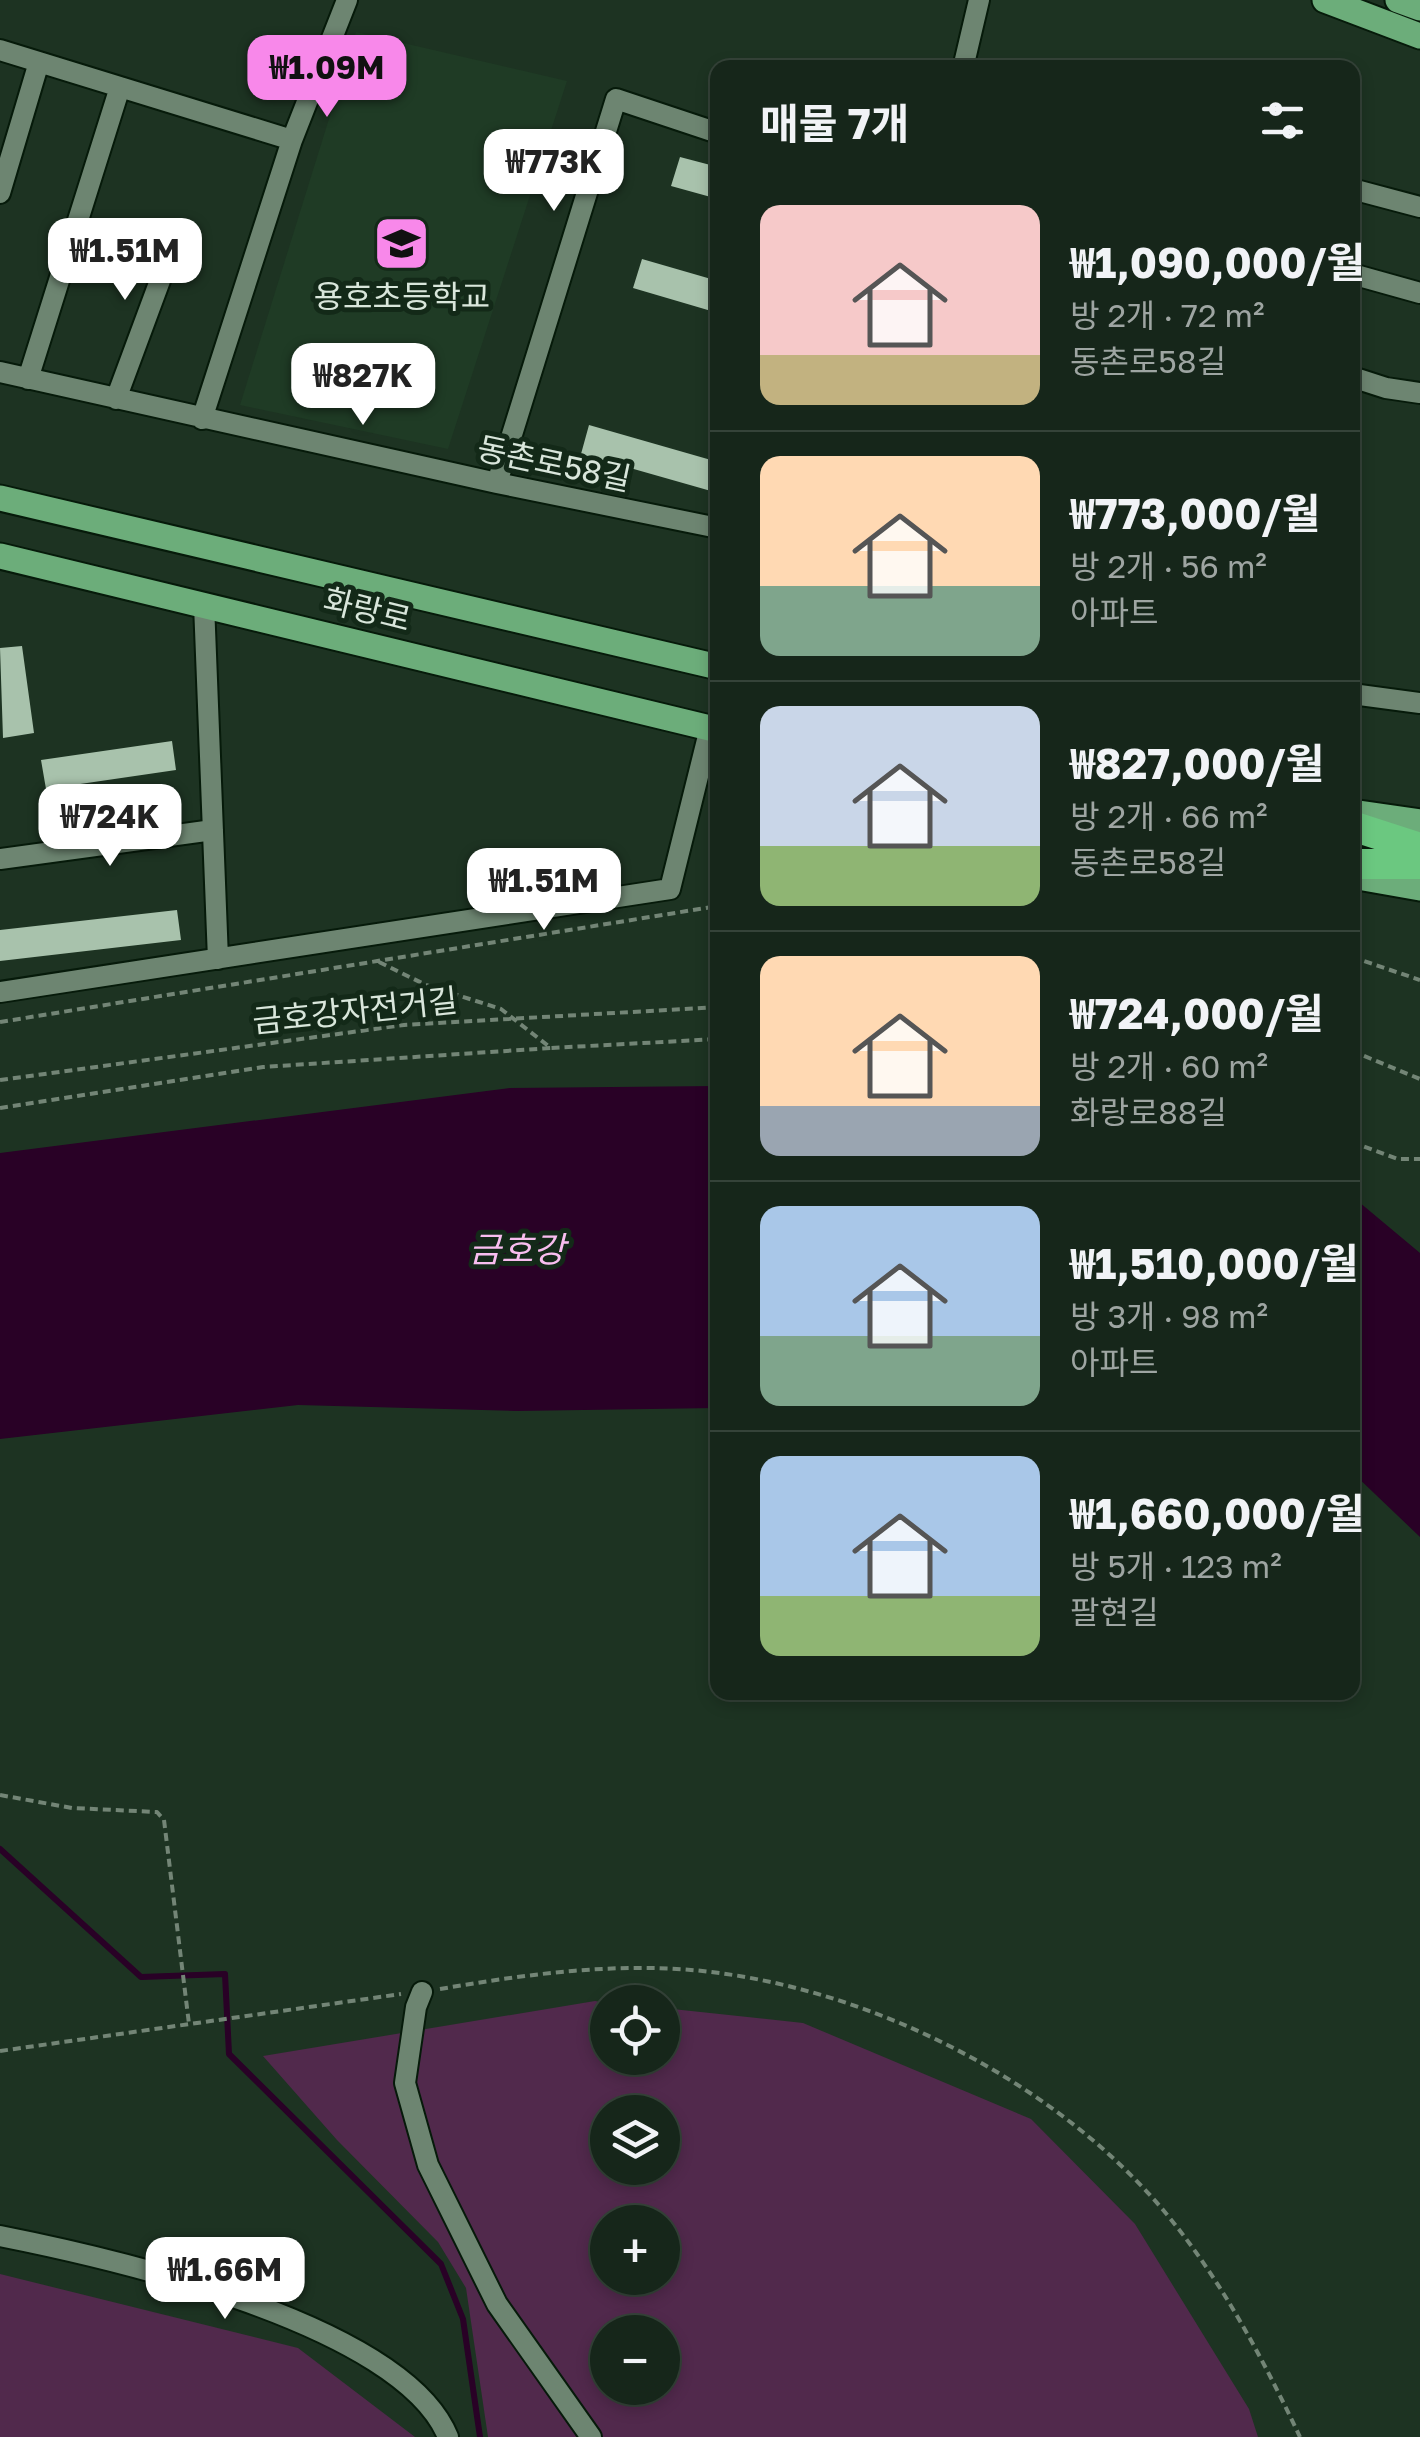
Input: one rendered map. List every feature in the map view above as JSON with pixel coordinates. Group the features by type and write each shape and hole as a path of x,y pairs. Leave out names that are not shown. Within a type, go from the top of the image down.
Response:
{"highway":[{"path":"1360,829 1420,848"},
{"path":"1360,864 1420,864"}],"main road":[{"path":"1325,0 1420,36"},
{"path":"1398,0 1420,8"},
{"name":"화랑로","path":"0,498 710,666"},
{"name":"화랑로","path":"0,556 710,728"},
{"path":"1360,813 1420,822"},
{"path":"1360,877 1420,888"}],"street":[{"path":"202,419 292,140 347,0"},
{"path":"965,60 978,0"},
{"path":"0,50 292,140"},
{"path":"0,193 39,62"},
{"path":"28,379 120,87"},
{"path":"496,483 616,100 710,130"},
{"path":"1360,191 1420,206"},
{"path":"74,236 165,267 116,399"},
{"path":"1360,276 1420,292"},
{"name":"동촌로58길","path":"0,372 496,483 710,526"},
{"path":"1360,379 1420,393"},
{"path":"204,604 218,959"},
{"path":"1360,695 1420,703"},
{"path":"0,992 670,888 710,743"},
{"path":"0,859 213,830"},
{"path":"422,1992 416,2006 405,2083 428,2165 496,2304 590,2437"},
{"path":"0,2236 77,2252 305,2322 366,2355 414,2391 448,2437"}],"path":[{"path":"0,1022 710,907"},
{"path":"1360,960 1420,980"},
{"path":"378,962 426,985 501,1008 551,1048"},
{"name":"금호강자전거길","path":"0,1080 404,1025 710,1007"},
{"path":"0,1108 264,1067 710,1038"},
{"path":"1360,1054 1420,1080"},
{"path":"1360,1145 1398,1159 1420,1159"},
{"path":"0,1795 72,1808 157,1812 164,1820 189,2024"},
{"path":"0,2051 567,1970 653,1968 743,1976 790,1985 904,2023 1037,2098 1102,2146 1163,2210 1222,2289 1300,2437"}],"shaded area":[{"name":"용호초등학교","path":"356,32 567,81 448,449 240,405"},
{"path":"590,2002 590,2075 680,2075 680,2010 803,2023 1031,2119 1135,2224 1249,2409 1258,2437 488,2437 466,2288 438,2242 337,2140 263,2056"},
{"path":"0,2274 298,2348 415,2437 0,2437"}],"water":[{"name":"금호강","path":"710,1086 710,1408 516,1411 298,1405 0,1439 0,1153 510,1088"},
{"path":"1360,1203 1420,1253 1420,1537 1360,1480"}],"building":[{"path":"680,157 710,165 710,197 671,186"},
{"path":"642,259 710,279 710,311 633,288"},
{"path":"589,425 710,460 710,491 581,454"},
{"path":"22,646 34,733 3,738 0,648"},
{"path":"172,741 176,770 46,789 41,760"},
{"path":"177,910 181,940 0,961 0,930"}],"waterway":[{"path":"0,1849 141,1977 225,1974 229,2054 441,2264 463,2319 480,2437"}],"place":[{"name":"용호초등학교","path":"402,243"}]}
